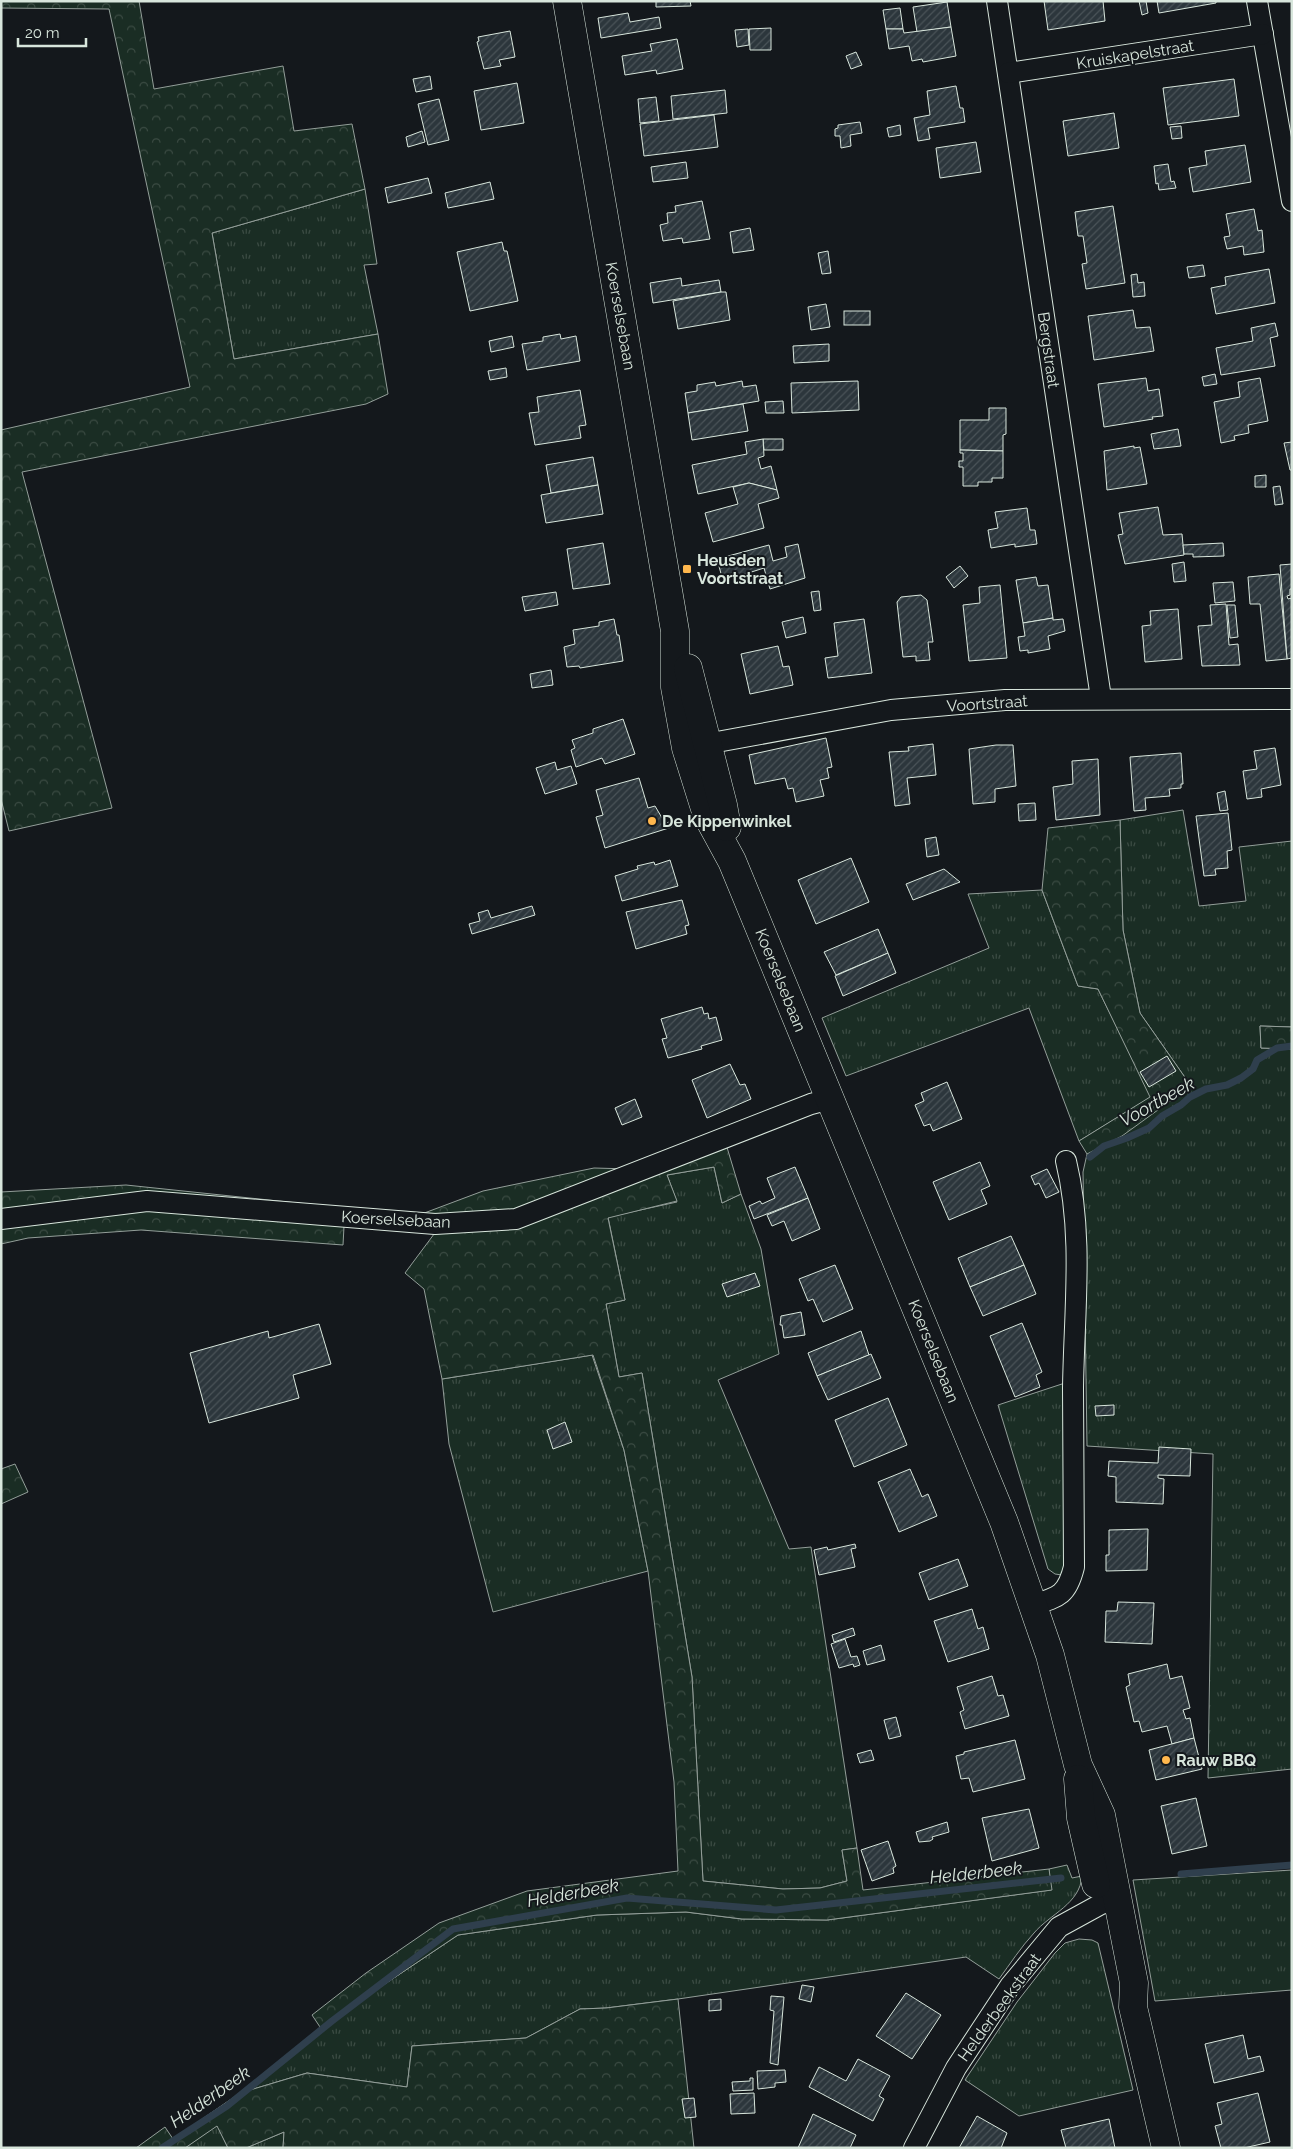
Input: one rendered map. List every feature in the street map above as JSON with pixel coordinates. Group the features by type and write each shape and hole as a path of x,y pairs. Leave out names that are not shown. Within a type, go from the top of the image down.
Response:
{"street":[{"name":"Koerselsebaan","path":"568,1 675,631 675,687 697,746 707,815 732,861 1004,1522 1033,1605 1050,1655 1078,1765 1081,1818 1109,1902 1120,1983 1133,2007 1166,2148"},
{"name":"Bergstraat","path":"997,1 1101,698"},
{"path":"1257,1 1292,201"},
{"name":"Kruiskapelstraat","path":"1008,73 1262,34"},
{"name":"Voortstraat","path":"697,746 891,710 1005,700 1292,698"},
{"name":"Koerselsebaan","path":"1,1219 147,1201 435,1224 516,1219 802,1107 830,1099"},
{"path":"1033,1605 1062,1594 1070,1585 1074,1567 1073,1388 1076,1226 1071,1183 1066,1161"},
{"name":"Helderbeekstraat","path":"914,2148 956,2068 1010,1986 1059,1927 1109,1902"}],"green space":[{"path":"1,1 139,1 154,89 283,66 294,131 352,124 365,189 212,233 234,359 378,334 388,394 366,404 22,472 112,808 9,831 1,799 1,430 190,387 109,9 1,8"},
{"path":"365,189 377,264 364,265 378,334 234,359 212,233"},
{"path":"1183,810 1199,906 1246,901 1239,847 1292,841 1292,1027 1260,1026 1261,1048 1292,1049 1292,1769 1208,1778 1213,1454 1087,1446 1083,1172 1087,1154 1191,1086 1140,1013 1123,930 1120,820"},
{"path":"1120,820 1123,930 1140,1013 1191,1086 1122,1136 1087,1154 1079,1141 1150,1097 1098,989 1078,986 1042,890 1048,828"},
{"path":"1042,890 1078,986 1098,989 1151,1097 1079,1141 1029,1008 846,1076 822,1018 989,948 968,894"},
{"path":"1260,1026 1292,1027 1292,1049 1261,1048"},
{"path":"726,1144 741,1194 722,1203 714,1167 667,1175 677,1201 608,1218 625,1300 606,1304 619,1377 642,1373 692,1677 703,1881 783,1889 820,1888 847,1881 842,1850 857,1848 863,1890 1049,1869 1052,1890 827,1920 742,1919 686,1912 597,1915 458,1935 358,2002 322,2030 312,2015 366,1973 439,1923 527,1891 678,1871 674,1782 648,1571 624,1450 593,1355 442,1379 424,1289 405,1273 446,1218 419,1215 483,1191 594,1168 630,1169"},
{"path":"714,1167 722,1203 741,1194 761,1249 779,1354 718,1380 789,1549 811,1547 857,1848 842,1850 847,1881 820,1888 783,1889 703,1881 692,1677 642,1373 619,1377 606,1304 625,1300 608,1217 677,1202 667,1175"},
{"path":"126,1185 345,1208 343,1245 141,1230 28,1238 1,1244 1,1192"},
{"path":"592,1355 624,1450 648,1571 493,1612 449,1444 442,1379"},
{"path":"1068,1382 1066,1563 1062,1575 1055,1574 1048,1569 998,1405"},
{"path":"15,1464 28,1492 1,1504 1,1469"},
{"path":"1067,1865 1072,1878 1082,1876 1076,1894 1034,1933 999,1979 966,1957 678,1999 606,2008 580,2009 526,2038 412,2046 407,2087 307,2073 240,2093 358,2002 458,1935 597,1915 686,1912 742,1919 827,1920 1051,1890 1049,1869"},
{"path":"1292,1870 1292,1990 1155,2001 1133,1880"},
{"path":"1079,1939 1092,1940 1098,1943 1133,2090 1019,2116 965,2080 1017,2002 1055,1953 1065,1943"},
{"path":"678,1999 694,2148 283,2148 284,2132 246,2148 228,2148 217,2126 185,2148 136,2148 165,2127 173,2139 240,2093 307,2073 407,2087 412,2046 526,2038 580,2009 606,2008"},
{"path":"217,2125 228,2148 185,2148"},
{"path":"284,2132 283,2148 246,2148"}],"building":[{"path":"656,1 690,1 691,6 656,7"},
{"path":"1044,1 1103,1 1105,21 1048,30"},
{"path":"1139,1 1146,1 1148,13 1142,15"},
{"path":"1157,1 1216,1 1216,3 1159,13"},
{"path":"947,2 951,27 917,32 913,7"},
{"path":"900,8 903,29 886,29 883,10"},
{"path":"628,13 630,22 659,17 661,28 601,38 598,18"},
{"path":"951,27 956,56 923,62 922,59 912,61 909,46 889,49 886,29 903,29 904,33"},
{"path":"771,28 771,50 750,50 749,29"},
{"path":"748,29 749,45 737,47 735,30"},
{"path":"510,31 515,57 499,60 501,66 484,69 477,42 479,41 478,37"},
{"path":"677,39 683,69 657,74 656,70 625,75 622,56 652,51 650,44"},
{"path":"856,52 862,65 851,69 846,56"},
{"path":"430,76 432,89 416,92 413,79"},
{"path":"1234,79 1239,116 1168,125 1163,88"},
{"path":"517,83 524,123 481,130 474,91"},
{"path":"956,86 965,122 928,128 930,139 918,141 914,118 930,115 927,91"},
{"path":"725,90 727,113 673,119 671,96"},
{"path":"656,97 659,121 640,123 638,99"},
{"path":"439,99 449,140 428,145 418,104"},
{"path":"1114,113 1119,148 1068,156 1063,121"},
{"path":"714,115 718,147 644,156 640,124"},
{"path":"860,122 862,133 850,135 851,146 841,148 840,136 835,136 835,129 838,128 838,125"},
{"path":"900,125 901,135 889,137 887,128"},
{"path":"1181,126 1182,138 1172,139 1170,127"},
{"path":"422,131 425,142 408,147 406,137"},
{"path":"976,142 981,172 940,178 936,148"},
{"path":"1245,145 1251,182 1193,192 1189,168 1207,165 1205,151"},
{"path":"686,162 688,178 653,182 651,167"},
{"path":"1168,164 1171,182 1174,181 1176,188 1159,190 1158,183 1156,184 1154,166"},
{"path":"428,178 432,193 388,203 385,188"},
{"path":"490,182 494,199 448,208 445,193"},
{"path":"702,201 710,239 683,243 682,238 663,241 660,225 668,223 667,213 676,212 675,206"},
{"path":"1113,206 1125,283 1086,289 1082,264 1087,263 1083,236 1078,236 1075,212"},
{"path":"1254,209 1258,231 1262,230 1264,252 1244,255 1243,246 1227,249 1224,237 1230,236 1226,214"},
{"path":"750,228 754,250 733,253 730,232"},
{"path":"502,242 504,251 507,251 518,301 470,311 457,252"},
{"path":"828,251 831,273 822,274 818,253"},
{"path":"1203,265 1205,276 1189,278 1187,267"},
{"path":"1269,269 1275,303 1216,314 1211,288 1226,285 1225,277"},
{"path":"1137,274 1138,283 1144,282 1145,296 1133,297 1131,275"},
{"path":"681,278 682,286 719,280 721,292 653,303 650,283"},
{"path":"726,292 730,320 678,329 673,301"},
{"path":"826,304 830,327 811,330 808,307"},
{"path":"1133,310 1136,328 1150,327 1154,351 1094,360 1088,316"},
{"path":"844,311 870,311 870,325 844,325"},
{"path":"1275,323 1278,336 1270,338 1275,366 1221,375 1216,348 1253,341 1251,328"},
{"path":"560,334 561,339 576,336 580,361 527,370 522,344 543,341 543,337"},
{"path":"512,336 514,347 491,352 489,341"},
{"path":"829,344 829,361 794,363 793,346"},
{"path":"506,368 507,377 490,380 488,371"},
{"path":"1215,374 1217,384 1204,386 1202,377"},
{"path":"1146,378 1148,391 1159,389 1163,416 1104,427 1098,384"},
{"path":"1260,378 1268,421 1248,425 1249,433 1234,436 1235,440 1221,443 1214,402 1240,397 1238,382"},
{"path":"742,381 743,387 756,385 759,401 688,413 685,393 697,391 697,385 715,382 716,386"},
{"path":"858,381 859,410 792,413 791,383"},
{"path":"580,390 586,425 579,426 581,438 535,445 529,413 539,412 537,397"},
{"path":"783,401 784,413 766,413 765,402"},
{"path":"743,404 748,431 692,440 688,413"},
{"path":"989,408 1006,408 1006,434 1003,435 1003,451 960,450 960,420 989,420"},
{"path":"1178,429 1181,446 1154,449 1151,434"},
{"path":"763,439 783,439 783,450 764,450"},
{"path":"763,439 764,456 758,458 761,469 771,466 777,490 749,483 698,494 692,465 747,454 745,442"},
{"path":"1292,442 1292,470 1290,470 1284,443"},
{"path":"1134,446 1134,448 1140,447 1147,484 1107,490 1104,451"},
{"path":"960,450 1003,451 1003,478 992,478 992,482 978,482 978,486 963,486 963,467 959,467 959,461 963,461 963,453 960,453"},
{"path":"593,457 598,485 551,493 546,465"},
{"path":"1266,475 1266,487 1255,487 1255,476"},
{"path":"749,483 777,490 779,498 758,504 764,528 713,542 705,513 738,504 733,487"},
{"path":"598,485 603,514 546,523 541,495"},
{"path":"1280,486 1283,504 1275,505 1273,487"},
{"path":"1158,507 1163,535 1182,534 1184,555 1125,564 1118,535 1123,534 1119,513"},
{"path":"1027,508 1030,530 1035,530 1037,544 1015,547 1015,544 991,548 988,530 998,528 995,512"},
{"path":"603,543 610,584 573,589 567,549"},
{"path":"1223,543 1224,556 1193,557 1193,554 1184,554 1183,545"},
{"path":"798,544 805,578 770,589 764,568 723,581 717,559 769,545 773,561 787,557 785,547"},
{"path":"1184,562 1186,581 1174,582 1172,564"},
{"path":"1292,564 1292,589 1290,589 1290,595 1287,596 1288,599 1292,598 1292,658 1287,659 1280,565"},
{"path":"960,566 968,576 954,588 946,577"},
{"path":"1279,574 1287,659 1266,661 1260,604 1250,604 1248,577"},
{"path":"1036,577 1038,586 1048,585 1053,618 1023,623 1016,580"},
{"path":"1233,582 1235,601 1215,603 1213,583"},
{"path":"1000,585 1007,658 969,661 963,605 980,603 979,587"},
{"path":"819,591 821,610 814,611 811,592"},
{"path":"556,592 558,605 525,611 522,597"},
{"path":"921,595 927,600 933,642 928,642 930,660 916,661 916,656 903,657 897,602 901,597"},
{"path":"1226,604 1229,645 1238,644 1240,665 1202,666 1198,626 1212,625 1210,605"},
{"path":"1227,605 1235,605 1238,637 1230,638"},
{"path":"1178,609 1182,659 1145,662 1142,626 1151,625 1150,611"},
{"path":"803,617 806,633 786,638 782,622"},
{"path":"1053,618 1053,620 1063,619 1065,631 1048,636 1050,649 1028,653 1028,650 1020,651 1018,637 1025,636 1023,623"},
{"path":"614,619 617,635 619,635 623,661 580,668 579,666 567,667 564,647 575,644 573,630 599,626 599,622"},
{"path":"864,619 872,673 828,678 825,658 838,656 834,623"},
{"path":"778,646 783,667 789,666 793,685 750,694 741,654"},
{"path":"551,670 553,685 532,688 530,674"},
{"path":"623,719 635,754 605,764 602,758 576,767 571,750 575,748 572,740 593,733 593,729"},
{"path":"826,738 832,767 827,768 829,778 820,780 824,796 796,802 793,788 788,789 785,778 755,784 749,755"},
{"path":"933,744 936,775 907,778 910,804 895,806 889,752 909,751 908,747"},
{"path":"996,745 1013,745 1016,786 995,789 995,802 973,804 969,749"},
{"path":"1275,748 1281,785 1261,789 1262,797 1247,799 1243,771 1257,769 1254,751"},
{"path":"1181,753 1183,784 1181,784 1181,788 1169,789 1170,796 1145,798 1146,810 1134,811 1130,757"},
{"path":"1098,759 1100,815 1056,820 1053,787 1073,784 1072,761"},
{"path":"555,762 557,770 571,766 577,784 545,794 536,768"},
{"path":"639,778 648,808 655,806 665,823 670,822 672,827 605,848 596,817 603,815 596,790"},
{"path":"1225,791 1228,810 1220,811 1217,793"},
{"path":"1035,803 1036,820 1019,821 1018,804"},
{"path":"1228,813 1232,850 1227,851 1228,868 1215,869 1216,875 1204,876 1196,816"},
{"path":"936,837 939,855 927,857 925,839"},
{"path":"851,858 869,902 816,924 798,880"},
{"path":"670,860 678,886 622,901 615,876 638,869 637,866 654,862 655,865"},
{"path":"944,869 960,882 913,900 906,884"},
{"path":"682,900 689,925 685,926 687,934 636,949 626,912"},
{"path":"532,906 535,915 472,934 469,924 480,921 478,913 488,910 491,918"},
{"path":"878,929 888,953 836,975 824,952"},
{"path":"888,953 896,973 843,996 835,976"},
{"path":"702,1007 704,1014 708,1013 709,1019 716,1017 722,1040 701,1046 702,1049 668,1058 662,1039 667,1038 661,1019"},
{"path":"1167,1056 1176,1071 1149,1087 1140,1072"},
{"path":"730,1064 740,1085 745,1084 751,1099 707,1118 692,1080"},
{"path":"947,1082 962,1119 933,1131 930,1124 924,1126 915,1105 924,1101 921,1093"},
{"path":"635,1099 642,1117 622,1125 615,1108"},
{"path":"980,1162 990,1186 981,1190 987,1204 949,1220 933,1182"},
{"path":"795,1167 808,1198 754,1219 749,1206 760,1201 762,1204 775,1198 767,1178"},
{"path":"1047,1169 1059,1192 1046,1198 1039,1183 1035,1185 1031,1176"},
{"path":"808,1198 820,1229 792,1241 784,1221 772,1226 767,1215"},
{"path":"1011,1236 1024,1265 970,1287 958,1258"},
{"path":"835,1265 853,1309 823,1322 813,1299 808,1301 799,1279"},
{"path":"1024,1265 1036,1294 983,1316 970,1287"},
{"path":"755,1273 760,1286 727,1297 722,1284"},
{"path":"801,1312 805,1335 784,1338 782,1325 780,1325 781,1316"},
{"path":"1022,1323 1042,1372 1036,1375 1040,1387 1015,1397 990,1336"},
{"path":"319,1324 331,1364 293,1375 299,1398 209,1423 190,1353 268,1331 269,1338"},
{"path":"861,1331 869,1355 817,1376 808,1353"},
{"path":"871,1354 881,1378 828,1400 817,1376"},
{"path":"888,1398 907,1445 854,1467 835,1420"},
{"path":"1114,1405 1114,1415 1096,1416 1095,1406"},
{"path":"565,1422 572,1442 553,1449 547,1430"},
{"path":"1159,1447 1191,1449 1190,1476 1158,1475 1158,1478 1164,1479 1163,1504 1116,1502 1116,1477 1108,1476 1109,1461 1158,1463"},
{"path":"910,1469 922,1497 928,1494 937,1516 899,1532 878,1482"},
{"path":"1148,1529 1147,1570 1106,1571 1106,1555 1109,1555 1109,1530"},
{"path":"855,1544 856,1548 851,1549 855,1567 819,1575 814,1550 827,1547 828,1550"},
{"path":"958,1559 968,1586 929,1600 919,1573"},
{"path":"1118,1602 1154,1603 1152,1644 1105,1642 1106,1611 1117,1611"},
{"path":"972,1609 978,1629 983,1627 989,1649 948,1662 934,1621"},
{"path":"853,1628 855,1635 834,1642 832,1635"},
{"path":"845,1639 851,1657 857,1656 860,1665 854,1667 853,1664 839,1668 831,1644"},
{"path":"881,1645 885,1660 867,1665 863,1651"},
{"path":"1167,1664 1170,1679 1182,1676 1190,1708 1183,1710 1186,1719 1190,1718 1194,1738 1172,1744 1167,1726 1142,1732 1139,1721 1134,1722 1126,1687 1130,1685 1128,1674"},
{"path":"992,1676 998,1696 1003,1695 1009,1716 965,1729 960,1712 964,1710 957,1687"},
{"path":"896,1717 901,1736 889,1739 884,1720"},
{"path":"1194,1738 1202,1769 1156,1780 1149,1750"},
{"path":"1015,1740 1025,1779 973,1792 969,1778 961,1779 956,1756 964,1754 964,1752"},
{"path":"871,1750 874,1760 860,1763 857,1754"},
{"path":"1196,1798 1207,1846 1172,1854 1161,1806"},
{"path":"1029,1809 1039,1848 992,1861 982,1818"},
{"path":"947,1822 949,1832 932,1837 933,1839 930,1841 919,1842 916,1832"},
{"path":"888,1841 896,1866 893,1868 894,1873 872,1881 861,1850"},
{"path":"802,1985 814,1987 811,2002 799,1999"},
{"path":"906,1993 941,2015 912,2059 876,2036"},
{"path":"771,1996 784,1997 778,2065 770,2063 774,2011 770,2010"},
{"path":"721,1999 721,2010 709,2011 709,2000"},
{"path":"1243,2035 1248,2059 1260,2056 1264,2071 1214,2083 1205,2044"},
{"path":"858,2059 890,2076 879,2096 884,2099 873,2121 809,2087 819,2067 846,2081"},
{"path":"785,2070 786,2082 775,2083 775,2087 758,2089 757,2071"},
{"path":"750,2078 753,2078 753,2090 733,2091 732,2082 750,2081"},
{"path":"754,2093 755,2113 731,2114 730,2094"},
{"path":"1258,2093 1270,2142 1244,2148 1221,2148 1215,2126 1222,2124 1217,2103"},
{"path":"694,2098 696,2117 685,2118 682,2099"},
{"path":"813,2114 856,2135 850,2148 798,2148"},
{"path":"977,2116 1007,2133 1001,2148 959,2148"},
{"path":"1109,2119 1115,2148 1066,2148 1061,2130"}],"waterway":[{"name":"Voortbeek","path":"1090,1157 1104,1146 1149,1128 1162,1116 1181,1105 1190,1097 1206,1089 1227,1085 1241,1078 1253,1069 1257,1060 1277,1048 1292,1046"},
{"name":"Helderbeek","path":"1181,1874 1292,1865"},
{"name":"Helderbeek","path":"162,2148 227,2106 332,2021 453,1929 627,1898 776,1910 1061,1878"}],"place":[{"name":"Heusden Voortstraat","path":"687,569"},
{"name":"De Kippenwinkel","path":"652,821"},
{"name":"Rauw BBQ","path":"1166,1760"}]}
